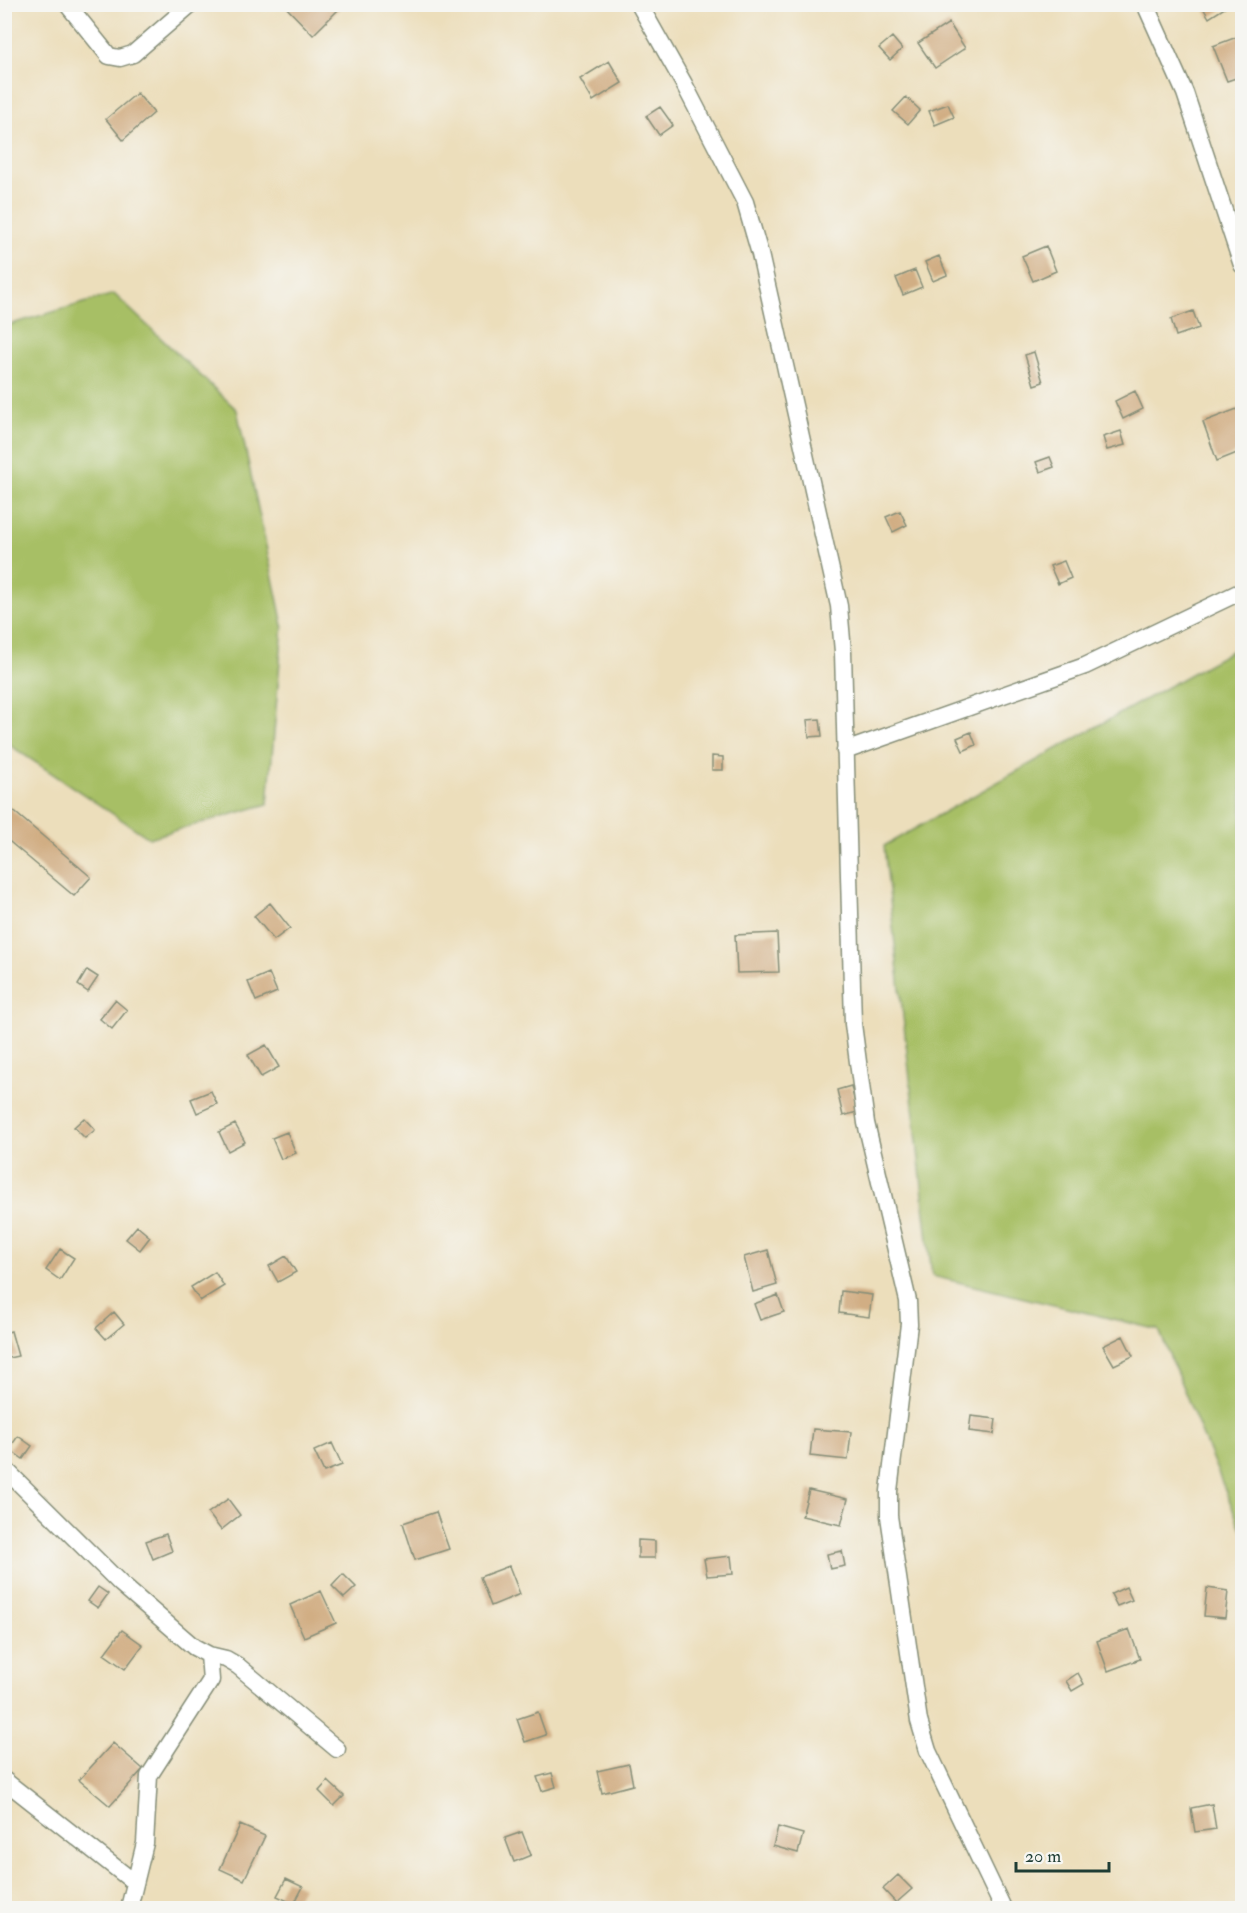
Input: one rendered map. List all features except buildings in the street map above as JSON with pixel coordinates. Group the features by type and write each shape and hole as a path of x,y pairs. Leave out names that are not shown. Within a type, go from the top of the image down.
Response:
{"lane":[{"path":"67,4 109,56 120,58 133,54 191,4"},
{"path":"639,4 684,84 745,202 754,231 838,606 843,652 853,1024 866,1123 908,1301 908,1346 890,1491 890,1516 919,1721 928,1751 1003,1908"},
{"path":"1145,4 1185,93 1242,266"},
{"path":"845,752 1085,666 1242,591"},
{"path":"4,1468 121,1584 194,1647 238,1666 337,1749"},
{"path":"129,1908 145,1843 148,1776 211,1680 209,1655"},
{"path":"4,1780 135,1883"}],"green space":[{"path":"114,294 237,410 283,625 268,804 149,838 5,742 5,326"},
{"path":"1242,645 1242,1531 1159,1330 932,1276 884,846"}]}
